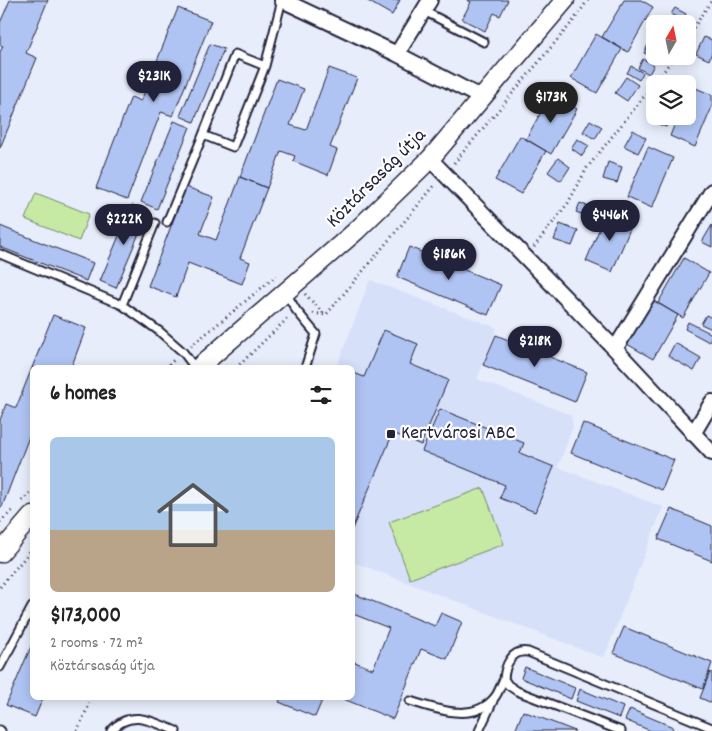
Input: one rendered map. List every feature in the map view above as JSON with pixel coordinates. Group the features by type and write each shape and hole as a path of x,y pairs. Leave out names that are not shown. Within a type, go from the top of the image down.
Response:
{"street":[{"path":"282,0 397,54 482,98"},
{"name":"Köztársaság útja","path":"200,365 286,293 356,231 430,159 565,0"},
{"path":"397,54 427,6"},
{"path":"430,159 527,257 712,453"},
{"path":"615,349 712,191"},
{"path":"693,434 712,402"},
{"path":"0,553 30,518"}],"lane":[{"path":"203,135 233,147 265,66 282,0"},
{"path":"427,6 484,42"},
{"path":"167,222 235,54 265,66"},
{"path":"122,305 155,223"},
{"path":"0,254 122,305 159,331 183,352 194,365"},
{"path":"286,293 296,310 316,334 306,365"},
{"path":"0,667 30,611"},
{"path":"479,731 504,679 505,667 511,658 523,651 712,728"},
{"path":"504,679 508,685 517,691 621,731"},
{"path":"410,701 456,713 481,708 495,696"},
{"path":"111,731 116,724 134,718 147,719 176,731"}],"path":[{"path":"239,365 296,310 326,315 574,20 588,0"},
{"path":"696,24 712,0"},
{"path":"527,257 568,203 587,168 668,65"},
{"path":"168,365 278,275"},
{"path":"0,587 30,551"},
{"path":"77,731 91,700"}],"shaded area":[{"path":"370,280 497,328 477,379 571,415 573,427 558,467 663,507 604,658 355,563 355,365 337,365"}],"green space":[{"path":"36,193 89,214 79,241 25,219"},
{"path":"483,488 504,544 410,579 389,522"}],"building":[{"path":"10,0 48,0 26,53 37,58 0,148 0,52 3,46 0,45 0,23"},
{"path":"366,0 400,0 392,15"},
{"path":"467,0 508,0 500,16 494,13 485,31 462,19 471,2"},
{"path":"624,0 641,0 653,7 649,15 646,15 646,20 628,52 602,37"},
{"path":"178,8 211,21 173,116 161,112 127,200 96,188 131,97 141,101"},
{"path":"675,8 686,14 673,15 671,14"},
{"path":"596,34 622,49 597,93 571,78"},
{"path":"704,37 712,40 712,52 709,60 696,54"},
{"path":"210,44 224,49 194,122 180,116"},
{"path":"643,59 646,61 646,65 654,65 649,74 638,68"},
{"path":"631,66 643,73 639,80 627,73"},
{"path":"329,68 357,78 330,147 337,150 328,175 293,161 295,156 281,151 267,188 240,177 277,79 304,89 290,125 306,130"},
{"path":"626,77 638,85 627,101 615,93"},
{"path":"696,88 712,95 712,107 695,147 670,136 674,125 696,125"},
{"path":"551,94 577,109 551,154 526,139"},
{"path":"590,120 602,127 595,139 583,132"},
{"path":"174,121 190,127 157,209 141,202"},
{"path":"633,130 646,138 638,153 624,146"},
{"path":"520,136 546,151 521,194 495,180"},
{"path":"577,139 589,146 582,156 571,148"},
{"path":"648,147 673,158 652,208 627,197"},
{"path":"558,158 570,167 561,181 548,172"},
{"path":"608,162 622,167 617,183 603,179"},
{"path":"240,177 267,188 240,258 250,262 242,284 188,263 176,297 148,286 186,187 214,197 200,234 216,240"},
{"path":"580,203 594,209 591,218 576,212"},
{"path":"132,205 148,212 116,288 100,281"},
{"path":"607,211 633,222 612,272 586,261"},
{"path":"560,224 578,231 572,246 554,240"},
{"path":"712,225 712,247 702,242"},
{"path":"0,226 93,263 86,281 0,247"},
{"path":"409,247 501,285 488,315 397,277"},
{"path":"684,258 709,273 683,318 658,303"},
{"path":"652,300 678,315 653,359 627,344"},
{"path":"53,315 86,328 72,365 33,365"},
{"path":"706,315 712,318 712,329 701,324"},
{"path":"688,322 712,334 709,342 685,329"},
{"path":"384,330 418,344 410,364 448,380 421,445 393,433 355,522 355,373 364,377"},
{"path":"496,335 587,372 575,402 483,365"},
{"path":"675,343 701,358 694,371 668,356"},
{"path":"30,373 30,434 2,507 0,506 0,420 6,404 16,408"},
{"path":"440,409 524,443 520,453 554,467 535,512 500,498 505,485 422,451"},
{"path":"583,423 674,460 662,490 571,453"},
{"path":"671,509 712,526 712,561 658,539"},
{"path":"355,594 435,626 441,613 462,622 447,659 421,649 393,719 346,700 355,700 355,662 373,669 389,628 355,615"},
{"path":"624,627 712,663 703,689 613,653"},
{"path":"30,649 30,700 42,700 35,717 6,705"},
{"path":"525,667 575,688 571,699 521,678"},
{"path":"710,672 712,673 712,703 700,698"},
{"path":"580,689 623,707 619,718 576,701"},
{"path":"280,700 322,700 315,717 279,702"},
{"path":"630,709 673,727 671,731 651,731 625,720"},
{"path":"523,711 575,731 515,731"}],"place":[{"name":"Kertvárosi ABC","path":"391,434"}]}
